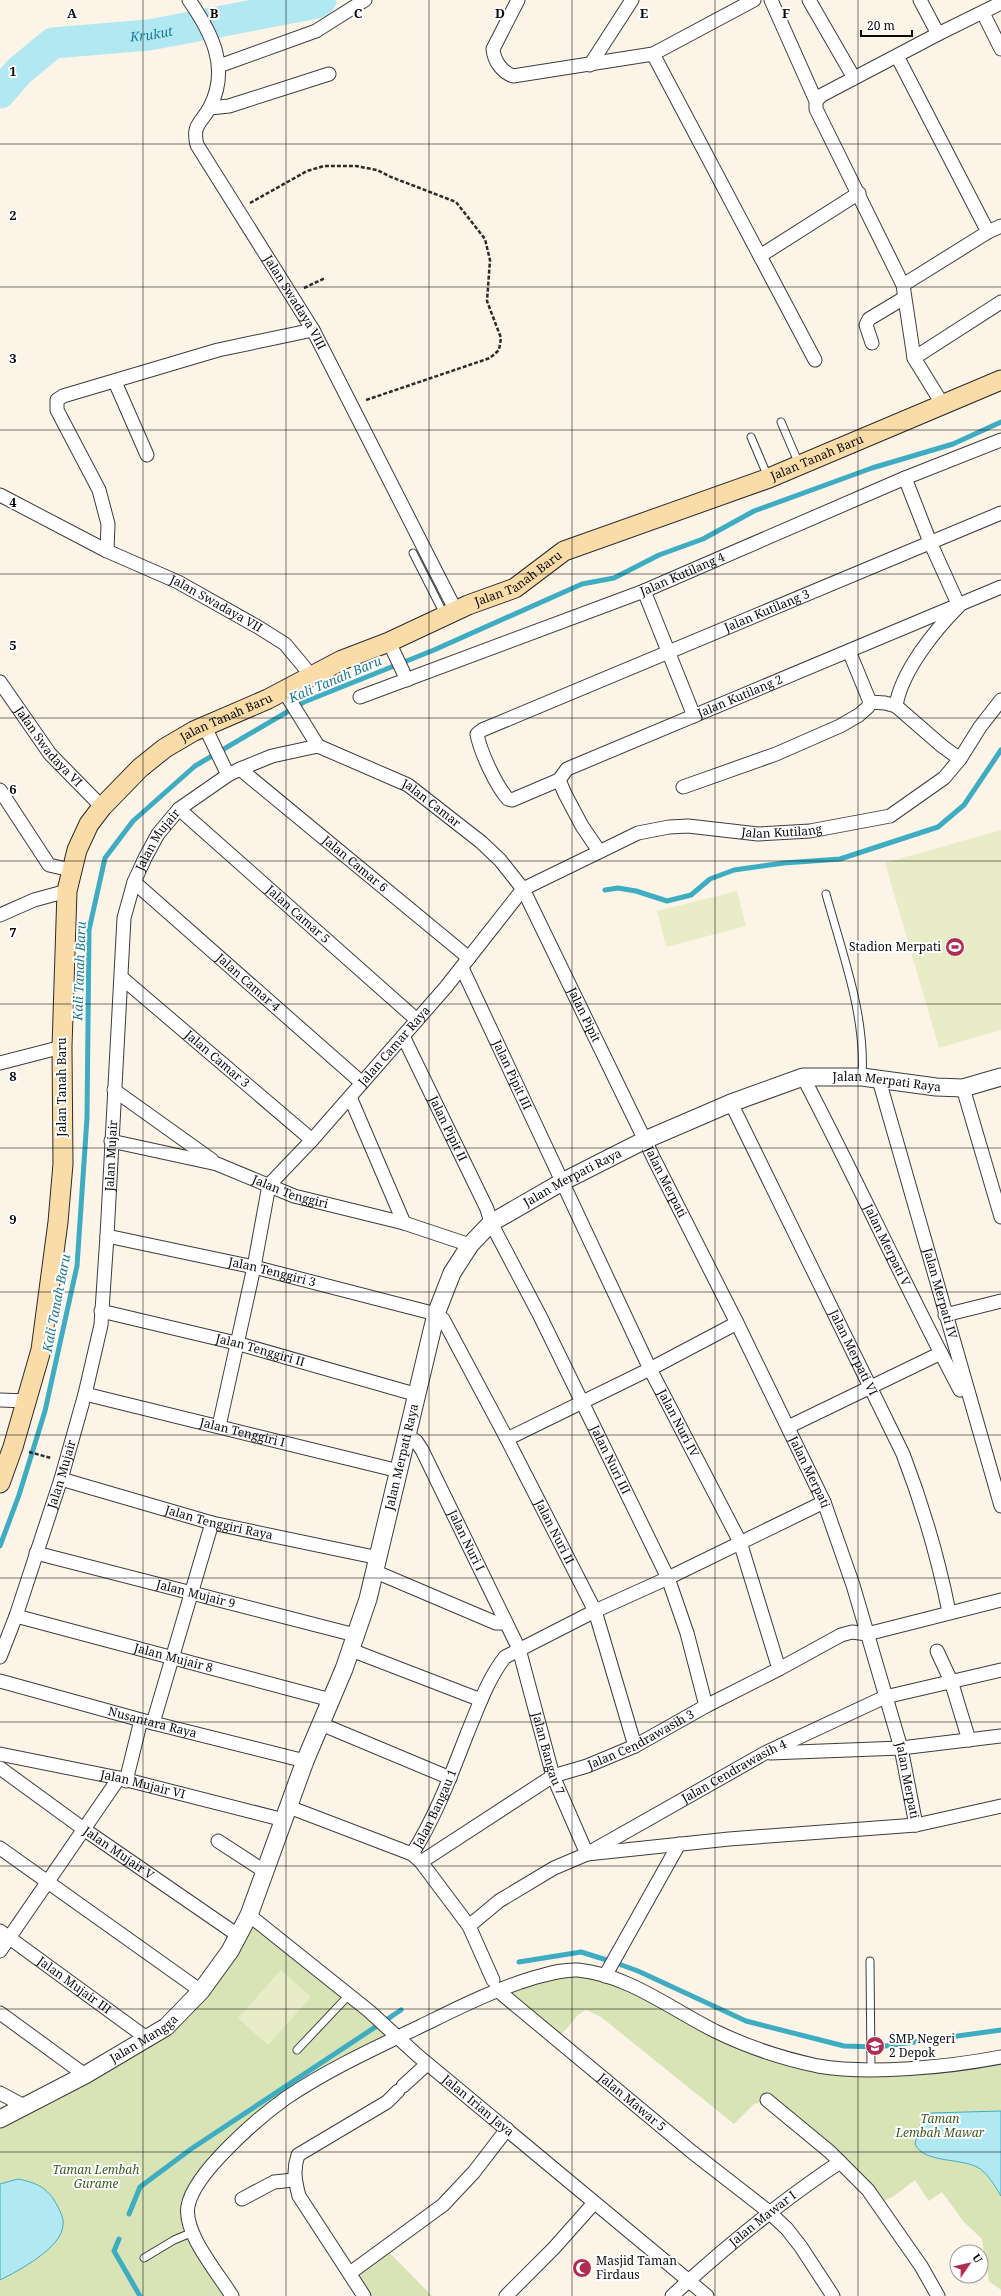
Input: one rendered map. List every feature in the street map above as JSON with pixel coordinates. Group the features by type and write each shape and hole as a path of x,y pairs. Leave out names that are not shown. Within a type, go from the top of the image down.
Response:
{"main road":[{"name":"Jalan Tanah Baru","path":"0,1483 27,1401 41,1350 58,1222 63,1164 62,1047 67,891 71,870 83,837 102,807 145,764 165,748 207,732 286,695 310,676 342,660 392,647 451,614 515,588 546,563 569,549 800,466 1001,380"}],"street":[{"path":"219,66 316,31 365,0"},
{"path":"518,0 493,49 496,61 502,69 513,76 653,54 754,0"},
{"path":"590,65 632,0"},
{"path":"770,0 816,101 816,110 859,193 904,291 914,358 943,405"},
{"path":"809,0 854,78"},
{"path":"920,0 938,34"},
{"name":"Jalan Swadaya VIII","path":"192,4 214,41 219,66 217,87 210,108 196,126 194,133 197,145 313,330 401,504 451,614"},
{"path":"816,101 822,95 854,78 938,34 1001,4"},
{"path":"983,13 1001,49"},
{"path":"653,54 815,360"},
{"path":"897,56 988,232"},
{"path":"210,108 229,106 329,74"},
{"path":"760,256 859,193"},
{"path":"872,343 866,325 869,319 904,291 988,232 1001,226"},
{"path":"914,358 1001,302"},
{"path":"107,551 108,524 99,490 55,403 63,396 115,382 218,350 313,330"},
{"path":"115,382 147,455"},
{"name":"Jalan Kutilang 4","path":"360,697 405,675 644,591 905,478 1001,440"},
{"path":"896,706 897,694 936,629 958,606 930,542 905,478"},
{"name":"Jalan Swadaya VII","path":"0,495 107,551 178,582 285,644 306,668 310,676"},
{"name":"Jalan Kutilang 3","path":"560,780 512,800 508,799 501,791 478,743 477,734 479,731 533,708 1001,513"},
{"name":"Jalan Kutilang 2","path":"560,780 567,769 1001,587"},
{"path":"644,591 667,653 694,716"},
{"path":"392,647 405,675"},
{"path":"683,788 776,754 840,726 868,708 870,702 849,651"},
{"name":"Jalan Swadaya VI","path":"0,682 50,754 102,807"},
{"path":"286,695 318,746"},
{"name":"Jalan Kutilang","path":"523,889 638,833 669,827 688,826 765,833 810,831 890,816 944,778 1001,700"},
{"path":"870,702 885,703 896,706 942,746 960,758"},
{"path":"207,732 226,769"},
{"name":"Jalan Mujair","path":"0,1657 16,1616 61,1479 85,1394 101,1326 108,1236 111,1142 122,978 124,918 134,882 158,834 179,809 226,769 240,768 272,756 318,746"},
{"name":"Jalan Camar","path":"318,746 408,785 480,842 500,860 523,889"},
{"name":"Jalan Camar 6","path":"240,768 465,963"},
{"path":"560,780 579,820 599,851"},
{"path":"0,790 49,865 71,870"},
{"name":"Jalan Camar 5","path":"179,809 417,1020"},
{"name":"Jalan Camar 4","path":"134,882 362,1083"},
{"name":"Jalan Camar Raya","path":"269,1184 350,1098 465,963 523,889"},
{"name":"Jalan Pipit","path":"523,889 645,1140"},
{"path":"0,915 34,900 67,891"},
{"name":"Jalan Pipit III","path":"465,963 562,1182"},
{"name":"Jalan Camar 3","path":"122,978 312,1140"},
{"name":"Jalan Pipit II","path":"403,1036 487,1210 491,1223"},
{"path":"0,1062 62,1047"},
{"name":"Jalan Merpati Raya","path":"321,1724 353,1642 378,1565 436,1314 452,1273 470,1245 491,1223 562,1182 645,1140 732,1103 803,1077 862,1077 963,1088 1001,1077"},
{"name":"Jalan Merpati V","path":"803,1077 845,1157 860,1193 941,1353 973,1412"},
{"name":"Jalan Merpati IV","path":"879,1080 945,1315 1001,1506"},
{"path":"963,1088 1001,1217"},
{"path":"114,1090 217,1164"},
{"path":"350,1098 404,1224"},
{"name":"Jalan Merpati VI","path":"732,1103 903,1454 922,1502 939,1563 949,1612"},
{"name":"Jalan Merpati","path":"645,1140 737,1323 824,1502 867,1634 901,1748 916,1825"},
{"name":"Jalan Tenggiri","path":"111,1142 217,1164 269,1184 294,1196 404,1224 470,1245"},
{"name":"Jalan Nuri IV","path":"562,1182 650,1369 740,1542 779,1669"},
{"path":"219,1426 236,1343 254,1267 269,1184"},
{"name":"Jalan Nuri III","path":"491,1223 582,1402 668,1578 686,1633 706,1706"},
{"name":"Jalan Tenggiri 3","path":"108,1236 254,1267 436,1314"},
{"path":"945,1315 1001,1301"},
{"name":"Jalan Tenggiri II","path":"101,1311 236,1343 418,1395"},
{"name":"Jalan Nuri II","path":"436,1314 448,1327 508,1439 595,1611 635,1746"},
{"path":"508,1439 650,1369 737,1323"},
{"path":"788,1427 941,1353"},
{"name":"Jalan Tenggiri I","path":"85,1394 399,1471"},
{"path":"0,1400 27,1401"},
{"name":"Jalan Nuri I","path":"408,1436 416,1441 422,1450 518,1649"},
{"name":"Jalan Tenggiri Raya","path":"61,1479 212,1523 378,1565 496,1623 506,1623"},
{"name":"Jalan Bangau 1","path":"286,1814 416,1858 450,1778 480,1700 495,1670 504,1657 595,1611 668,1578 824,1502"},
{"path":"0,1950 5,1934 48,1883 84,1830 122,1779 172,1659 212,1523"},
{"name":"Jalan Mujair 9","path":"36,1553 192,1592 353,1642 480,1700"},
{"name":"Jalan Cendrawasih 3","path":"416,1858 553,1776 587,1766 635,1746 706,1706 779,1669 841,1635 852,1632 867,1634 1001,1600"},
{"name":"Jalan Mujair 8","path":"16,1616 172,1659 331,1700"},
{"name":"Jalan Bangau 7","path":"518,1649 553,1776 587,1854"},
{"path":"937,1651 951,1682 969,1740"},
{"name":"Jalan Cendrawasih 4","path":"587,1854 765,1753 885,1697 1001,1670"},
{"name":"Nusantara Raya","path":"0,1681 147,1722 306,1761"},
{"path":"321,1724 450,1778"},
{"name":"Jalan Mangga","path":"0,2119 85,2075 148,2039 176,2018 201,1991 239,1936 249,1915 264,1871 321,1724"},
{"path":"765,1753 901,1748 1001,1736"},
{"name":"Jalan Mujair VI","path":"0,1754 286,1814"},
{"name":"Jalan Mujair V","path":"0,1768 84,1830 239,1936"},
{"path":"468,1926 500,1901 554,1868 587,1854 679,1844 916,1825 1001,1806"},
{"path":"218,1841 264,1871"},
{"path":"605,1976 679,1844"},
{"path":"0,1848 201,1991"},
{"path":"416,1858 468,1926 494,1985"},
{"name":"Jalan Irian Jaya","path":"249,1915 369,2011 427,2064 707,2296"},
{"name":"Jalan Mujair III","path":"5,1934 148,2039"},
{"path":"232,2296 193,2232 187,2218 189,2204 194,2190 213,2164 245,2131 286,2098 494,1985 557,1971 577,1970 605,1976 652,1996 674,2010 720,2033 764,2050 819,2066 871,2069 960,2064 1001,2057"},
{"name":"Jalan Mawar 5","path":"494,1985 688,2148 769,2212 787,2229 801,2247 833,2296"},
{"path":"0,2013 85,2075"},
{"path":"364,2296 299,2196 294,2180 294,2168 298,2155 387,2102 427,2064"},
{"path":"0,2093 24,2106"},
{"path":"767,2100 840,2162 868,2190 921,2266 938,2296"},
{"path":"350,2273 443,2205 474,2172 507,2129"},
{"name":"Jalan Mawar I","path":"672,2296 769,2212 840,2162"},
{"path":"242,2199 274,2182 294,2180"},
{"path":"506,2296 554,2248 594,2202"}],"lane":[{"path":"781,422 800,466"},
{"path":"751,437 769,478"},
{"path":"413,553 451,614"},
{"path":"826,894 858,1014 863,1062 862,1077"},
{"path":"870,1961 871,2069"},
{"path":"297,2050 349,1995"},
{"path":"144,2258 174,2240 193,2232"}],"path":[{"path":"237,210 307,171 324,166 356,166 377,170 391,177 456,202 485,239 490,260 487,301 500,338 499,350 490,358 352,405"},
{"path":"291,295 325,278"},
{"path":"24,1450 42,1455"}],"green space":[{"name":"Stadion Merpati","path":"1001,830 1001,1030 939,1048 885,863"},
{"path":"737,891 746,926 666,947 657,911"},
{"name":"Taman Lembah Gurame","path":"249,1915 398,2037 286,2098 213,2164 187,2218 232,2296 0,2296 0,2119 166,2027"},
{"path":"281,1970 311,1997 268,2045 238,2018"},
{"name":"Taman Lembah Mawar","path":"557,1971 605,1976 764,2050 871,2069 1001,2057 1001,2290 989,2281 989,2244 983,2244 982,2239 963,2221 942,2192 929,2201 915,2180 894,2196 878,2204 767,2100 754,2104 734,2124 601,2017 586,2010 578,2015 557,2040 496,1989"},
{"path":"385,2248 432,2296 364,2296 350,2273"}],"water":[{"path":"1001,2111 1001,2196 981,2169 970,2164 926,2154 919,2150 915,2144 921,2121 930,2113"},
{"path":"18,2179 36,2184 49,2194 57,2205 63,2220 63,2225 61,2234 55,2242 38,2258 0,2280 0,2184"}],"waterway":[{"name":"Krukut","path":"0,93 19,71 53,43 149,35 317,3 321,0"},
{"name":"Kali Tanah Baru","path":"0,1546 19,1495 45,1411 77,1266 87,1118 89,930 105,858 133,821 195,766 304,702 434,650 582,584 614,578 659,555 703,539 754,511 872,468 953,444 1001,422"},
{"path":"605,890 618,888 636,891 667,901 691,895 710,879 734,870 784,863 840,859 938,827 964,805 1001,750"},
{"path":"519,1962 581,1952 610,1961"},
{"path":"616,1963 638,1971 746,2021 844,2046 878,2047 1001,2030"},
{"path":"129,2214 140,2187 191,2149 401,2010"},
{"path":"119,2239 114,2251 140,2296"}],"place":[{"name":"Stadion Merpati","path":"955,947"},
{"name":"SMP Negeri 2 Depok","path":"875,2046"},
{"name":"Masjid Taman Firdaus","path":"582,2268"}]}
